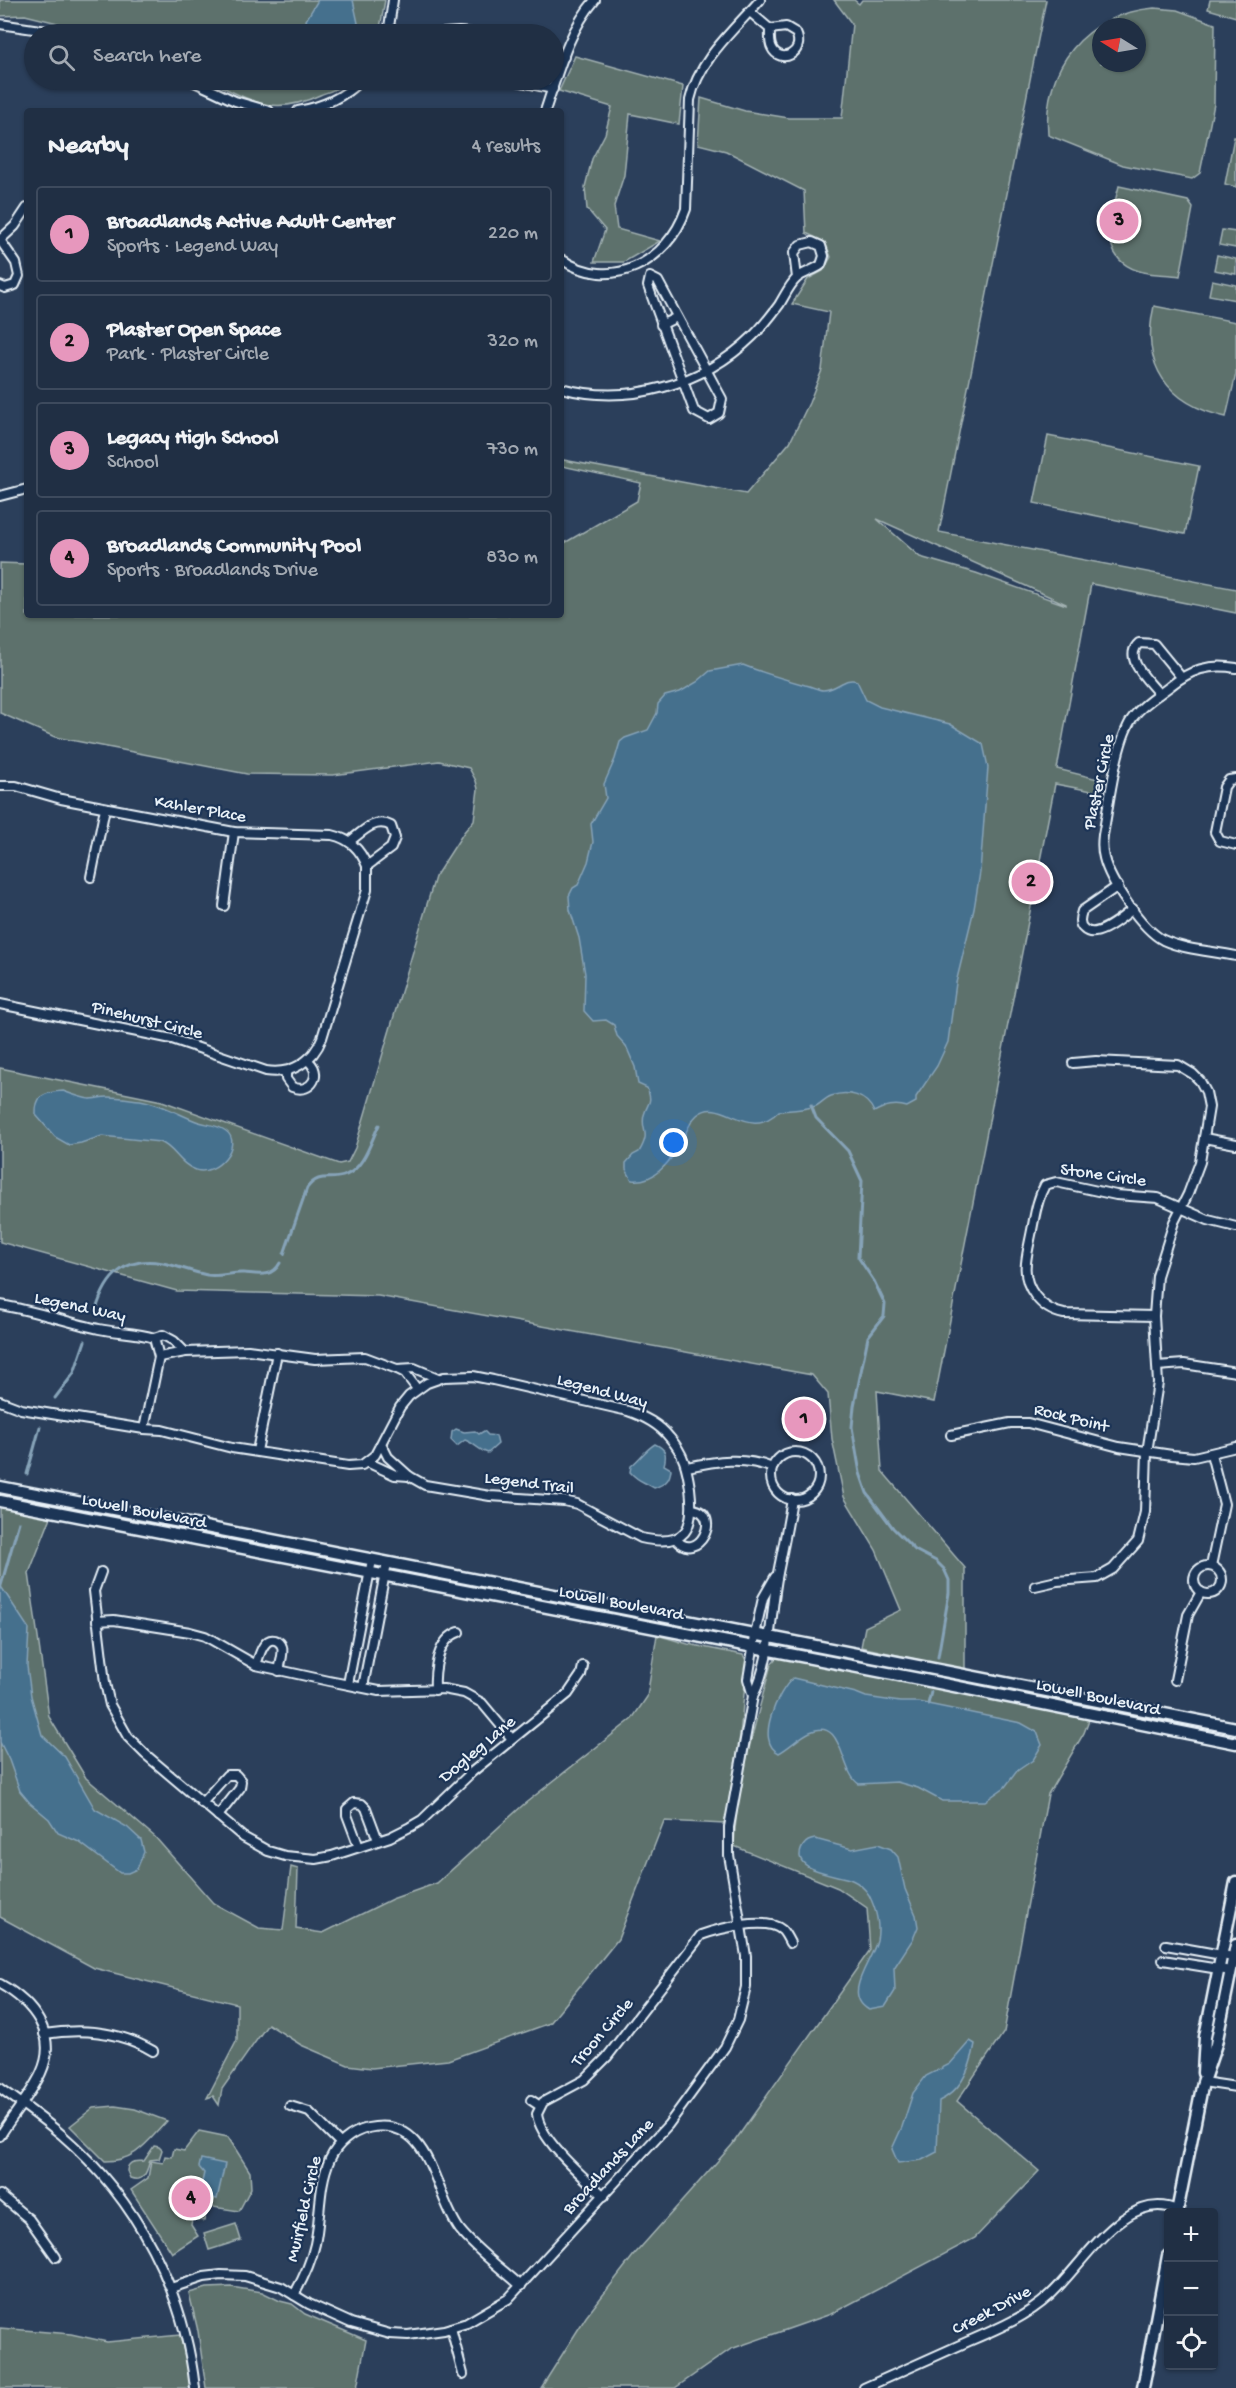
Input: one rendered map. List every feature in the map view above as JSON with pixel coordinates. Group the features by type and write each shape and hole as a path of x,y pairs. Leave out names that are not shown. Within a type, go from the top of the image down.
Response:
{"main road":[{"name":"Lowell Boulevard","path":"0,1487 1236,1728"},
{"name":"Lowell Boulevard","path":"0,1501 1236,1743"},
{"path":"1203,2082 1205,2037 1236,1882"},
{"path":"1178,2208 1203,2082 1216,2044 1236,1945"},
{"path":"1143,2388 1167,2262"}],"street":[{"path":"390,24 393,0"},
{"path":"564,57 578,22 595,0"},
{"path":"564,262 577,268 606,273 633,268 658,254 672,240 682,223 686,209 690,100 693,86 705,63 760,0"},
{"path":"750,12 770,29 771,47 776,54 789,56 796,51 799,43 796,33 786,27 770,29"},
{"path":"0,24 24,28"},
{"path":"211,90 255,108"},
{"path":"308,108 326,103 349,90"},
{"path":"546,108 553,90"},
{"path":"0,286 5,288 15,285 19,276 16,263 0,240 15,226 24,212"},
{"path":"564,389 591,394 655,389 706,370 735,352 751,338 777,308 797,278 821,265 824,256 820,246 812,242 800,245 794,254 797,278"},
{"path":"645,263 650,277 648,286 681,381 694,411 709,419 719,413 722,399 658,281 650,277"},
{"path":"661,325 677,317"},
{"path":"0,496 24,490"},
{"path":"1159,694 1133,659 1133,650 1139,643 1154,644 1181,677"},
{"name":"Plaster Circle","path":"1236,668 1211,666 1200,668 1181,677 1136,713 1123,736 1103,835 1104,858 1118,886 1144,924 1164,940 1236,956"},
{"path":"1236,779 1230,780 1224,787 1215,832 1220,841 1236,845"},
{"name":"Kahler Place","path":"0,786 16,786 47,796 234,832 332,835 349,842"},
{"path":"91,877 105,808"},
{"path":"307,1060 315,1068 316,1075 312,1085 302,1089 292,1087 286,1079 286,1071 307,1060 316,1050 322,1038 367,890 367,866 363,856 349,842 373,824 385,823 391,826 395,833 394,843 367,866"},
{"path":"224,906 234,832"},
{"path":"1118,886 1082,911 1080,922 1082,927 1089,932 1098,933 1133,909"},
{"name":"Pinehurst Circle","path":"0,1004 172,1039 259,1069 272,1072 286,1071"},
{"path":"1035,1586 1057,1581 1097,1578 1113,1569 1138,1541 1143,1526 1147,1452 1156,1404 1157,1366 1154,1316 1156,1276 1162,1254 1200,1162 1209,1107 1206,1092 1200,1081 1178,1065 1096,1061 1073,1063"},
{"path":"1204,1138 1236,1144"},
{"name":"Stone Circle","path":"1154,1316 1064,1314 1052,1312 1043,1307 1026,1273 1026,1263 1038,1198 1045,1185 1056,1182 1116,1195 1158,1198 1208,1220 1236,1227"},
{"name":"Legend Way","path":"0,1305 79,1325 154,1338 163,1335 174,1341 185,1352"},
{"path":"144,1430 159,1357 154,1338"},
{"name":"Legend Way","path":"159,1357 185,1352 248,1350 315,1359 365,1357 405,1373 417,1389"},
{"path":"257,1451 277,1353"},
{"path":"1157,1366 1184,1364 1236,1372"},
{"name":"Legend Way","path":"397,1369 414,1368 438,1378"},
{"name":"Legend Way","path":"382,1445 400,1407 417,1389 438,1378 457,1375 472,1376 632,1413 652,1422 664,1431 675,1444 687,1467"},
{"path":"0,1401 21,1409 144,1430 162,1430 232,1448 335,1466 356,1466 367,1462 382,1445"},
{"name":"Rock Point","path":"951,1435 1010,1423 1028,1423 1076,1437 1182,1457 1211,1454 1236,1447"},
{"name":"Legend Trail","path":"382,1445 388,1457 409,1476 425,1485 490,1496 564,1501 577,1504 641,1538 665,1541 676,1539 682,1545 690,1546 701,1541 708,1529 705,1518 698,1510 693,1509 687,1467"},
{"path":"787,1453 802,1453 813,1461 818,1474 814,1490 808,1495 792,1499 779,1494 772,1482 772,1468 776,1461 787,1453"},
{"path":"1211,1454 1224,1504 1211,1566"},
{"path":"687,1467 714,1462 738,1461 772,1468"},
{"name":"Legend Trail","path":"367,1462 395,1475 409,1476"},
{"name":"Broadlands Lane","path":"171,2288 204,2277 230,2275 267,2281 351,2323 370,2329 408,2335 451,2328 482,2316 508,2299 682,2108 731,2036 738,2020 746,1988 746,1956 729,1855 729,1827 753,1696 762,1680 778,1572 792,1499"},
{"path":"676,1539 687,1530 693,1509"},
{"path":"348,1684 372,1560"},
{"path":"363,1687 387,1563"},
{"path":"1211,1566 1220,1574 1220,1586 1214,1592 1201,1592 1195,1585 1194,1576 1202,1567 1211,1566"},
{"name":"Dogleg Lane","path":"100,1572 94,1591 97,1622 106,1693 115,1717 134,1744 202,1803 254,1844 285,1856 316,1858 339,1855 397,1834 422,1820 471,1772 568,1694 581,1675 583,1666"},
{"name":"Broadlands Lane","path":"753,1696 748,1679 763,1598 778,1572"},
{"path":"1175,1680 1188,1615 1201,1592"},
{"path":"97,1622 114,1620 190,1632 205,1636 256,1665 379,1691 453,1690 477,1699 492,1712 512,1739"},
{"path":"435,1690 437,1662 444,1646 454,1634 459,1632"},
{"path":"256,1665 264,1644 267,1641 278,1641 282,1648 279,1671"},
{"path":"202,1803 227,1775 236,1775 241,1781 240,1788 218,1816"},
{"path":"359,1847 347,1815 348,1809 354,1803 362,1804 366,1808 378,1840"},
{"name":"Troon Circle","path":"540,2106 546,2100 570,2089 597,2069 683,1960 692,1937 742,1926 771,1925 782,1930 790,1943"},
{"path":"1166,1945 1233,1957"},
{"path":"1163,1960 1231,1971"},
{"path":"0,1984 27,2002 37,2016 44,2034 46,2060 41,2073 0,2136"},
{"path":"44,2034 88,2030 128,2039 153,2051"},
{"path":"1203,2082 1236,2087"},
{"path":"0,2088 62,2135 109,2184 146,2237 171,2288 186,2332 195,2388"},
{"path":"531,2100 540,2106 537,2114 538,2121 558,2151 604,2196"},
{"path":"290,2106 309,2112 340,2143"},
{"name":"Muirfield Circle","path":"294,2295 312,2259 326,2169 330,2158 340,2143 358,2131 378,2127 398,2130 415,2140 428,2156 443,2197 460,2229 521,2286"},
{"path":"0,2195 29,2219 56,2257"},
{"name":"Creek Drive","path":"864,2388 1004,2326 1037,2306 1076,2269 1112,2228 1130,2213 1157,2206 1165,2208"},
{"path":"451,2328 463,2374"}],"green space":[{"path":"0,0 385,0 381,24 61,24 25,15 0,16"},
{"path":"834,0 854,0 859,4 862,0 1046,0 939,532 1236,589 1236,613 1091,584 1057,769 1106,781 1102,793 1055,784 934,1402 877,1391 882,1471 965,1568 965,1670 861,1647 865,1627 901,1610 876,1550 844,1497 832,1439 828,1394 812,1375 378,1296 177,1291 0,1242 0,1068 162,1101 339,1164 348,1162 355,1148 435,877 474,820 478,789 469,768 439,761 333,775 247,774 55,737 0,713 0,563 24,564 24,618 564,618 564,543 637,501 641,483 564,466 564,460 746,494 790,442 822,370 829,312 792,304 808,279 823,271 831,257 825,242 806,233 804,191 726,151 698,144 701,98 745,111 789,118 842,118 852,24","holes":["877,519 1066,605 976,573 920,557"]},
{"path":"1210,0 1236,0 1236,17 1208,9"},
{"path":"1154,8 1177,10 1215,24 1214,104 1200,173 1192,179 1123,165 1048,135 1048,110 1052,87 1073,48 1089,33 1092,31 1092,72 1146,72 1146,18 1115,18 1130,12"},
{"path":"575,56 683,86 679,124 630,114 624,175 614,206 617,229 660,241 624,262 594,262 605,230 587,209 585,187 592,159 605,134 612,107 559,91 564,90 564,80"},
{"path":"229,90 333,90 289,105 263,104"},
{"path":"1234,137 1236,137 1236,187 1225,184"},
{"path":"1119,186 1188,201 1193,208 1180,276 1143,272 1128,266 1118,258 1110,237"},
{"path":"1222,230 1236,232 1236,248 1219,245"},
{"path":"1217,255 1236,259 1236,274 1214,270"},
{"path":"1212,280 1236,285 1236,300 1209,295"},
{"path":"1154,306 1236,322 1236,374 1226,417 1188,403 1163,379 1155,364 1151,347"},
{"path":"1048,436 1199,466 1185,534 1034,503"},
{"path":"0,1507 51,1517 29,1573 49,1717 86,1778 155,1837 213,1903 259,1928 283,1930 291,1867 298,1869 296,1929 323,1933 392,1899 437,1883 523,1805 632,1719 647,1697 657,1635 743,1655 747,1662 740,1736 725,1824 664,1821 618,1939 550,2023 448,2060 372,2068 348,2065 301,2045 268,2024 222,2089 219,2105 213,2096 207,2098 237,2040 237,2004 94,1968 0,1917"},
{"path":"780,1657 1090,1717 1084,1733 1048,1794 1004,2032 957,2101 1039,2171 975,2238 831,2314 731,2349 675,2388 541,2388 586,2317 633,2256 732,2145 870,1950 867,1908 838,1888 734,1846 739,1800 748,1754 771,1664"},
{"path":"115,2106 135,2109 167,2121 147,2143 133,2154 125,2158 105,2161 70,2126 93,2108"},
{"path":"199,2131 228,2137 250,2172 251,2188 239,2211 207,2206 204,2221 192,2219 191,2225 198,2236 172,2253 131,2190 148,2178 151,2161 163,2163 165,2156 172,2157 174,2149 184,2151"},
{"path":"154,2146 162,2150 159,2159 150,2160 146,2172 139,2179 130,2178 127,2171 129,2165 133,2162 144,2161"},
{"path":"236,2224 241,2240 209,2250 204,2234"},
{"path":"231,2287 262,2292 292,2304 305,2314 366,2340 357,2388 206,2388 198,2331 189,2293 207,2288"},
{"path":"0,2328 71,2334 107,2342 180,2335 192,2385 191,2388 0,2388"}],"water":[{"path":"318,0 353,0 358,23 307,24 306,20"},
{"path":"743,665 821,690 833,688 849,680 857,681 866,700 880,707 950,724 983,744 988,767 980,872 974,909 956,983 948,1042 937,1066 916,1097 916,1102 907,1107 890,1106 874,1112 867,1101 856,1095 837,1094 818,1105 798,1110 779,1111 768,1119 757,1122 746,1121 716,1110 706,1110 694,1118 679,1147 659,1171 647,1178 632,1180 626,1169 626,1163 639,1152 643,1145 645,1135 643,1121 650,1097 647,1088 638,1084 635,1067 626,1046 617,1036 614,1025 606,1020 593,1021 584,1011 585,974 579,938 570,910 569,896 573,888 578,885 588,862 593,842 591,824 606,798 604,784 620,742 648,730 657,713 658,704 665,696 680,692 710,671"},
{"path":"63,1091 90,1099 116,1097 140,1100 169,1109 226,1131 231,1137 230,1151 219,1164 204,1171 190,1168 160,1142 102,1136 69,1145 55,1137 36,1115 37,1103 42,1096 51,1092"},
{"path":"456,1429 464,1432 475,1431 479,1434 484,1431 488,1435 496,1436 498,1444 488,1453 465,1440 457,1446 451,1440 452,1432"},
{"path":"655,1444 663,1450 664,1465 671,1469 666,1482 654,1488 630,1472 631,1466"},
{"path":"0,1585 29,1629 27,1666 31,1696 42,1735 65,1757 95,1809 127,1827 141,1840 144,1852 137,1869 128,1873 120,1873 79,1842 58,1833 49,1819 20,1791 0,1742"},
{"path":"793,1678 866,1697 918,1702 1021,1723 1037,1732 1042,1745 1033,1760 1017,1771 1005,1787 985,1801 942,1801 918,1788 897,1782 859,1784 853,1778 840,1748 829,1732 821,1729 810,1732 779,1753 772,1747 768,1728 771,1716 781,1694"},
{"path":"815,1839 852,1849 878,1844 891,1849 898,1857 905,1889 916,1915 918,1927 894,1968 895,1991 885,2007 869,2010 861,2003 858,1995 861,1977 878,1934 878,1923 869,1895 855,1881 808,1867 802,1861 800,1855 803,1846"},
{"path":"970,2041 975,2044 964,2077 947,2097 939,2101 937,2152 922,2160 898,2163 892,2149 913,2093 926,2076 950,2064"},
{"path":"201,2159 225,2164 217,2199 199,2195 204,2173 199,2167"}],"waterway":[{"path":"811,1105 816,1118 848,1151 862,1181 858,1257 874,1281 885,1304 884,1316 868,1337 854,1406 852,1427 860,1473 867,1493 893,1528 915,1550 936,1561 944,1569 949,1580 949,1593 938,1657"},
{"path":"284,1254 307,1188 316,1180 340,1177 358,1166 379,1125"},
{"path":"96,1310 105,1287 112,1278 119,1271 138,1263 163,1263 212,1275 264,1274 273,1271 280,1263"},
{"path":"55,1398 74,1373 85,1341"},
{"path":"27,1474 40,1427"},
{"path":"0,1589 19,1522"},
{"path":"928,1704 931,1692"}],"place":[{"name":"Legacy High School","path":"1119,221"},
{"name":"Plaster Open Space","path":"1031,882"},
{"name":"Broadlands Active Adult Center","path":"804,1419"},
{"name":"Broadlands Community Pool","path":"191,2198"}]}
